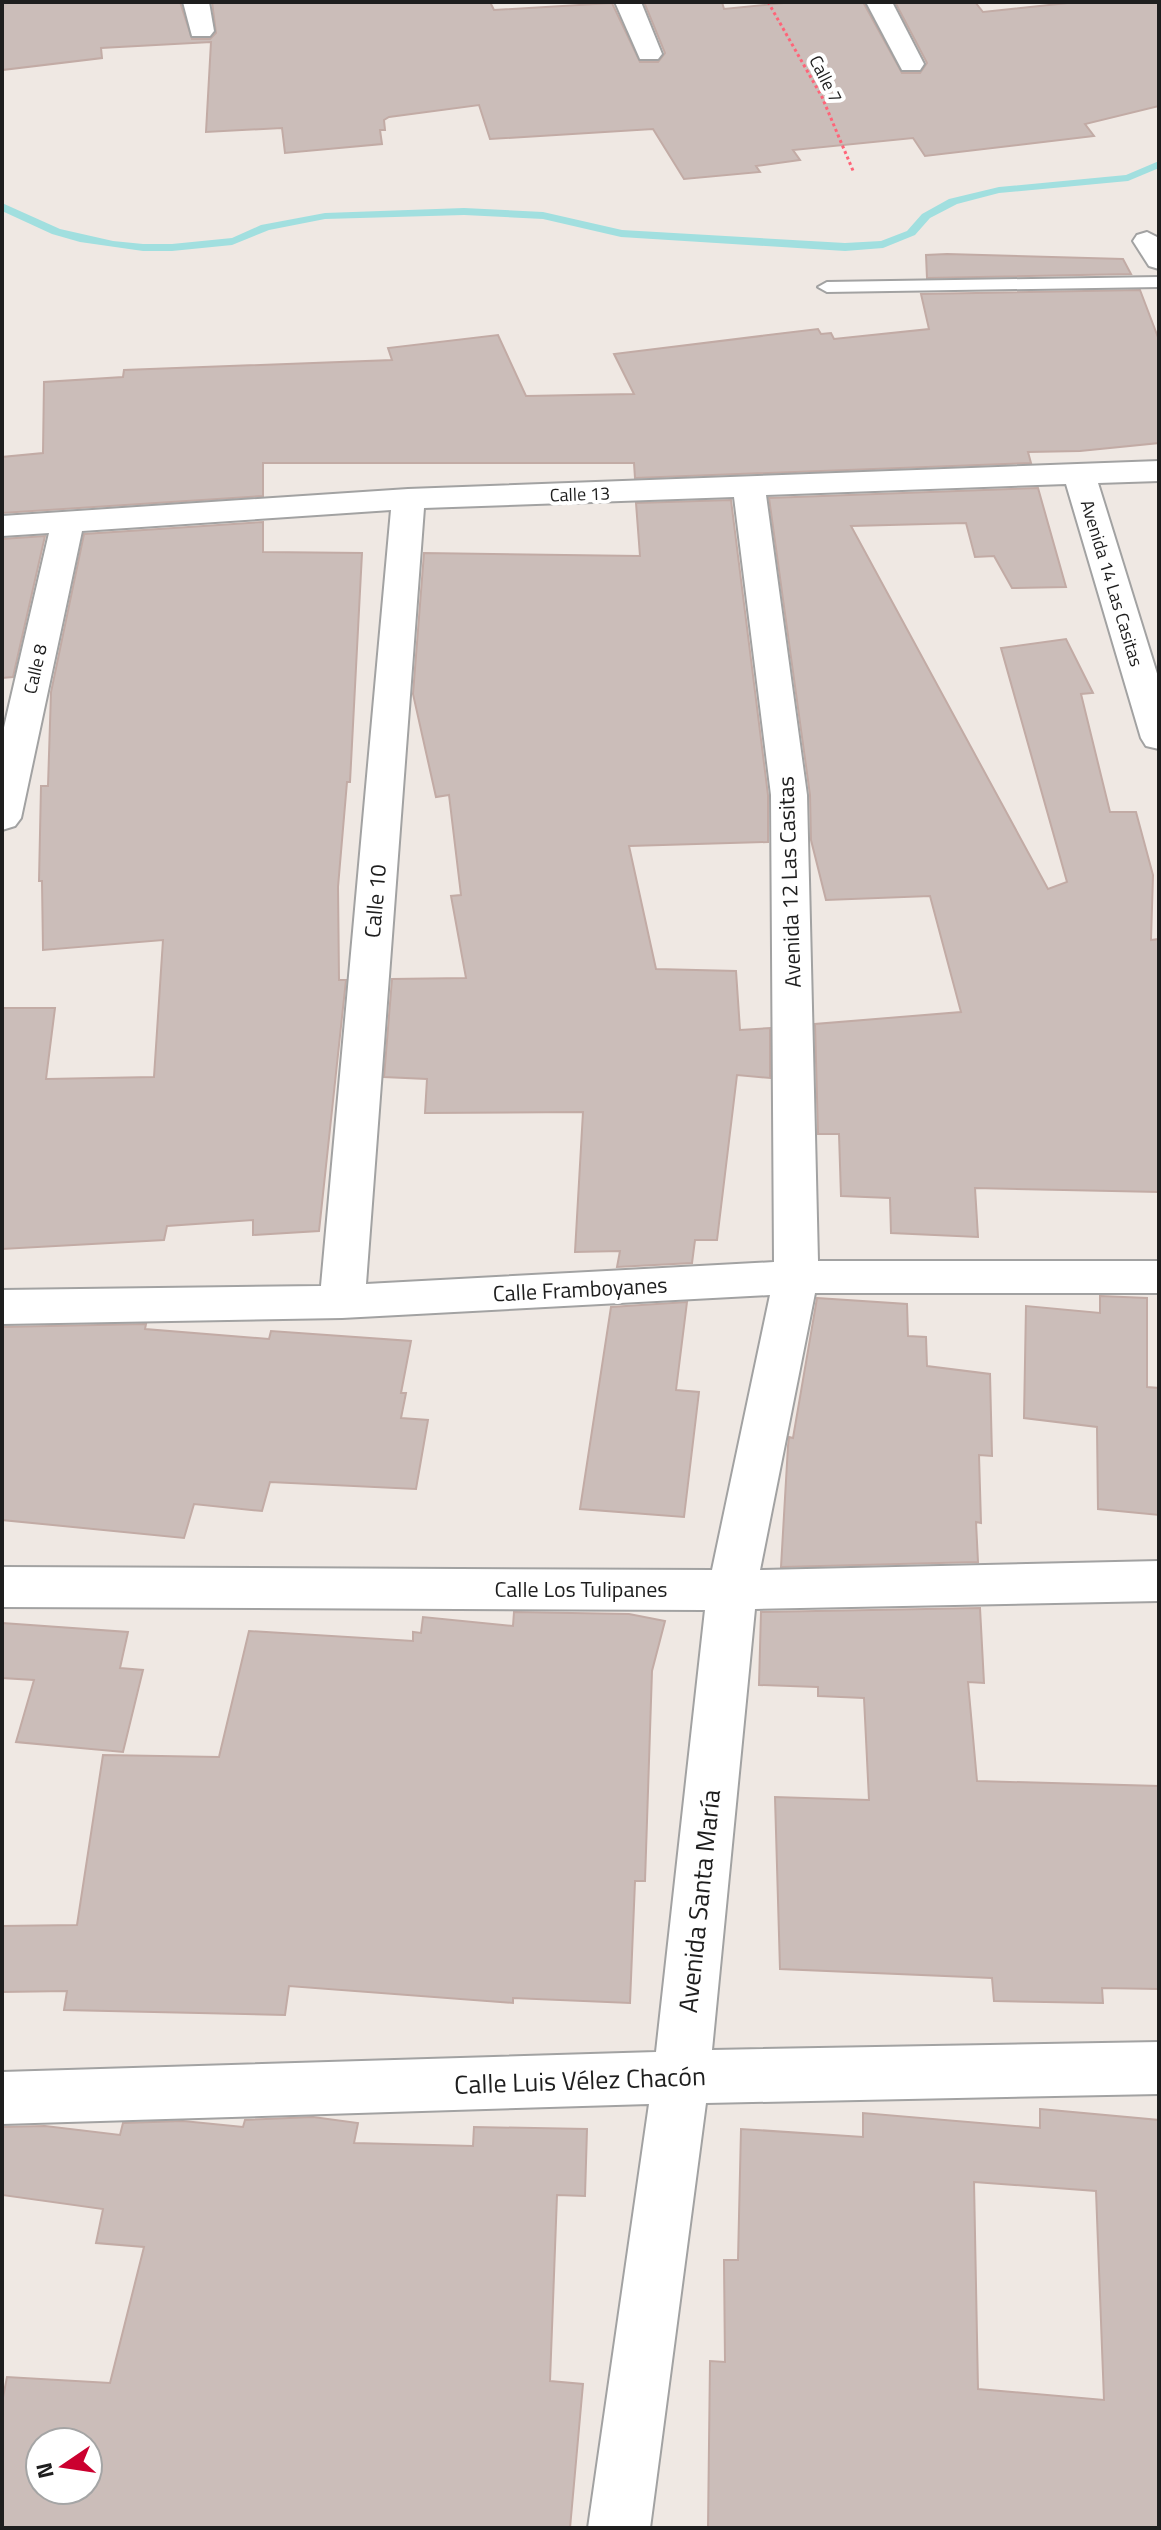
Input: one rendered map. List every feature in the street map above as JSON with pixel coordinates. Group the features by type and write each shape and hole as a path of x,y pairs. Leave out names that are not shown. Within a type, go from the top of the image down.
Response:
{"street":[{"path":"196,2 201,31"},
{"path":"628,2 649,54"},
{"path":"879,2 911,64"},
{"name":"Calle 13","path":"2,526 408,499 749,489 1159,471"},
{"name":"Avenida 14 Las Casitas","path":"1079,474 1159,738"},
{"name":"Avenida 12 Las Casitas","path":"749,489 789,795 796,1277"},
{"name":"Calle 10","path":"342,1302 408,499"},
{"name":"Calle 8","path":"2,818 68,520"},
{"name":"Calle Framboyanes","path":"2,1307 342,1302 796,1277 1159,1277"},
{"name":"Avenida Santa María","path":"619,2528 681,2077 732,1590 796,1277"},
{"name":"Calle Los Tulipanes","path":"2,1587 732,1590 1159,1581"},
{"name":"Calle Luis Vélez Chacón","path":"2,2098 681,2077 1159,2068"}],"lane":[{"path":"827,287 1159,282"}],"path":[{"name":"Calle 7","path":"768,2 822,97 854,173"}],"building":[{"path":"2,2 180,2 192,39 210,39 216,33 212,2 490,2 494,10 612,3 640,62 658,62 665,53 644,2 722,2 724,9 793,2 863,2 902,73 920,73 927,63 895,2 975,2 983,12 1077,2 1159,2 1159,106 1085,124 1094,136 925,156 913,138 793,150 800,160 756,166 760,172 684,179 653,129 490,139 479,105 389,117 384,120 385,130 380,130 382,144 285,153 282,128 206,132 211,42 101,48 102,58 2,70"},
{"path":"926,255 1123,259 1131,274 927,278"},
{"path":"1140,290 1159,340 1159,443 1080,451 1028,452 1031,463 635,478 634,463 263,463 263,496 2,513 2,457 43,453 44,382 123,377 124,370 392,360 388,348 498,335 526,396 634,394 614,354 818,329 821,334 831,333 834,339 929,329 921,294"},
{"path":"1038,488 1066,587 1012,588 994,556 975,557 966,523 851,526 1048,889 1067,882 1001,648 1066,639 1093,693 1081,694 1110,812 1136,812 1153,875 1151,940 1159,939 1159,1192 975,1188 978,1237 891,1233 890,1198 841,1196 839,1134 818,1134 815,1024 961,1012 930,896 826,900 811,840 810,795 769,498"},
{"path":"731,500 768,795 768,842 629,846 656,969 736,971 740,1030 770,1028 770,1078 737,1075 717,1240 695,1240 692,1263 617,1267 620,1251 575,1252 583,1112 425,1113 427,1079 384,1077 392,979 466,978 451,896 461,895 449,795 436,797 413,694 424,553 640,556 636,503"},
{"path":"263,522 263,552 362,553 350,782 347,782 338,887 339,980 346,980 319,1231 253,1235 253,1220 167,1226 164,1240 2,1249 2,1008 55,1008 46,1079 154,1077 163,940 43,950 42,881 39,881 41,786 48,786 51,692 84,534"},
{"path":"45,536 13,677 2,678 2,539"},
{"path":"1100,1296 1147,1298 1147,1387 1159,1388 1159,1515 1098,1509 1097,1427 1024,1418 1026,1306 1100,1313"},
{"path":"817,1298 907,1304 908,1336 926,1337 927,1366 990,1374 992,1456 979,1455 981,1523 976,1522 978,1562 781,1567 789,1437 793,1438"},
{"path":"687,1302 676,1390 699,1392 684,1517 580,1509 611,1307"},
{"path":"146,1324 145,1329 269,1339 271,1331 411,1341 401,1393 406,1393 401,1418 428,1420 416,1489 270,1482 262,1511 194,1504 184,1538 2,1520 2,1327"},
{"path":"980,1608 984,1683 968,1682 977,1781 1159,1786 1159,1989 1102,1988 1103,2003 994,2001 992,1978 780,1969 775,1797 869,1800 864,1698 818,1696 818,1687 759,1685 761,1612"},
{"path":"514,1612 629,1614 665,1621 652,1671 645,1881 635,1881 630,2003 513,1998 513,2003 289,1986 285,2015 64,2010 67,1991 2,1992 2,1926 77,1925 103,1755 219,1757 249,1631 413,1641 413,1632 421,1633 423,1617 513,1626"},
{"path":"2,1623 128,1632 120,1668 143,1670 123,1752 16,1742 34,1680 2,1678"},
{"path":"1040,2109 1159,2120 1159,2528 708,2528 710,2361 725,2362 724,2260 738,2260 741,2129 863,2137 863,2113 1040,2128","holes":["974,2182 1096,2191 1104,2400 978,2389"]},
{"path":"313,2117 358,2123 354,2143 473,2146 474,2127 587,2129 585,2196 557,2195 550,2381 583,2384 570,2528 2,2528 2,2402 7,2377 110,2383 144,2247 96,2243 103,2209 2,2195 2,2127 45,2126 120,2135 123,2123 183,2121 243,2127 245,2120"}],"waterway":[{"path":"2,206 56,231 113,245 143,248 202,246 232,241 265,227 325,216 464,211 543,215 621,233 845,247 883,244 911,233 926,216 953,201 999,190 1128,178 1159,164"}]}
